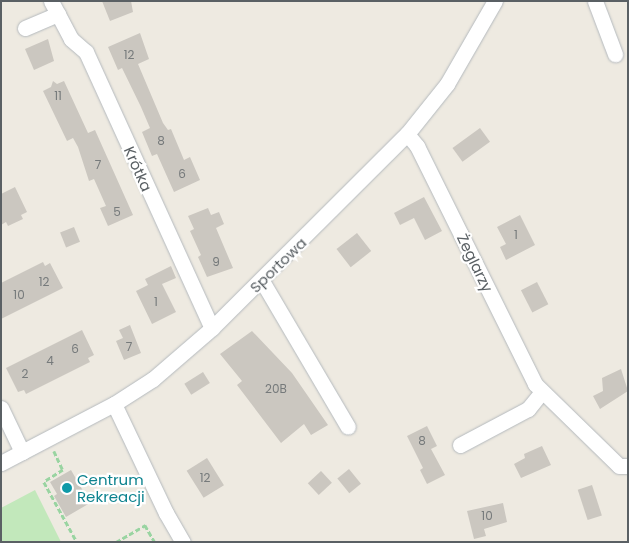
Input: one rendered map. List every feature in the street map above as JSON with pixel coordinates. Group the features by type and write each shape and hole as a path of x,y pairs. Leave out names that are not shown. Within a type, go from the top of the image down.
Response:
{"street":[{"name":"Sportowa","path":"1,463 114,404 153,378 212,328 262,281 406,134 447,84 495,1"},
{"path":"595,1 616,54"},
{"path":"24,28 55,8"},
{"name":"Krótka","path":"55,8 71,39 86,52 212,328"},
{"name":"Żeglarzy","path":"406,134 417,146 535,384 620,466 628,466"},
{"path":"262,281 348,427"},
{"path":"460,445 528,409 542,392"},
{"path":"114,404 166,513 184,542"},
{"path":"1,408 22,452"}],"path":[{"path":"51,444 63,470 44,482 77,542"},
{"path":"116,542 145,525 155,542"}],"green space":[{"path":"35,490 61,542 1,542 1,508"}],"building":[{"path":"102,1 131,1 133,12 110,21"},
{"path":"140,33 149,59 138,64 163,123 168,130 171,129 184,160 190,157 200,180 174,192 157,154 152,156 142,132 150,128 141,107 122,68 118,70 108,47"},
{"path":"48,39 54,61 34,70 25,49"},
{"path":"53,81 57,84 64,81 88,133 95,130 133,215 108,226 100,208 106,206 94,179 89,181 78,147 73,138 67,141 43,91 51,87"},
{"path":"480,128 490,142 462,162 452,148"},
{"path":"15,187 27,212 21,215 23,219 8,226 6,222 1,225 1,194"},
{"path":"424,197 442,231 425,240 414,218 400,225 394,213"},
{"path":"208,208 211,215 219,212 224,224 216,228 233,268 207,277 198,257 201,255 190,231 194,229 188,216"},
{"path":"520,215 535,245 506,260 500,247 506,244 497,227"},
{"path":"74,227 80,242 66,247 60,233"},
{"path":"357,233 371,251 351,267 337,249"},
{"path":"43,262 45,266 50,263 63,288 1,319 1,283"},
{"path":"171,266 176,278 162,284 176,312 152,324 136,291 148,285 145,279"},
{"path":"537,282 548,304 532,312 521,290"},
{"path":"130,325 141,353 124,360 116,341 123,338 119,330"},
{"path":"82,330 94,355 88,358 90,362 26,394 24,390 18,392 6,368"},
{"path":"252,331 292,373 328,425 311,435 304,424 281,443 237,385 242,381 220,354"},
{"path":"621,369 628,391 600,409 593,396 603,391 602,378"},
{"path":"203,372 210,383 191,395 184,384"},
{"path":"427,426 437,446 431,449 445,475 427,484 420,470 423,468 407,436"},
{"path":"542,446 551,465 521,478 514,464 525,458 524,454"},
{"path":"207,458 224,485 204,498 187,471"},
{"path":"349,469 361,484 349,493 337,478"},
{"name":"Centrum Rekreacji","path":"71,470 90,503 66,517 54,496 57,494 50,482"},
{"path":"321,471 332,483 319,495 308,483"},
{"path":"592,485 602,515 588,520 578,490"},
{"path":"503,503 507,522 484,529 486,536 474,539 467,511"}],"place":[{"name":"Centrum Rekreacji","path":"67,488"}]}
